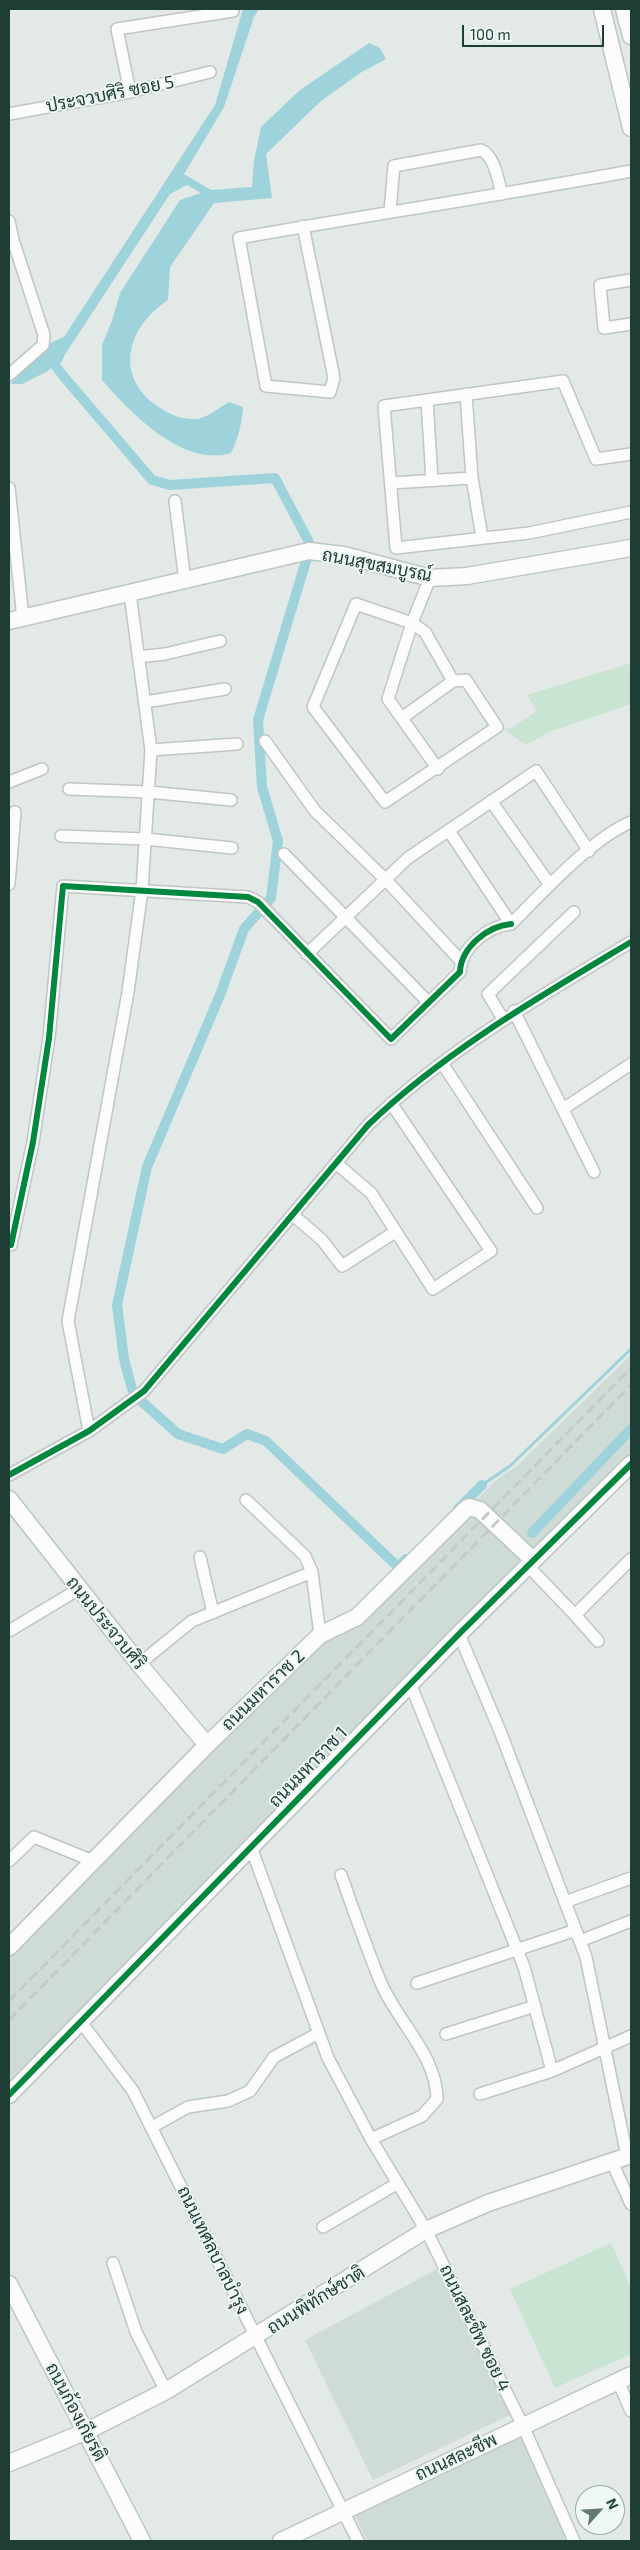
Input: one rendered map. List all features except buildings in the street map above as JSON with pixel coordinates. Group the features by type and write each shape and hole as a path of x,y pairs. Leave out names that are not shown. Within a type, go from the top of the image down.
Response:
{"street":[{"path":"602,9 631,128"},
{"path":"624,9 631,36"},
{"path":"130,92 117,29 233,11"},
{"name":"ประจวบศิริ ซอย 5","path":"9,114 130,92 210,72"},
{"path":"390,211 394,166 481,150 488,154 502,194"},
{"path":"303,226 334,378 330,392 266,386 239,238 303,226 390,211 502,194 631,171"},
{"path":"9,221 13,240 44,336 42,345 9,375"},
{"path":"631,280 600,285 604,328 631,324"},
{"path":"631,454 596,458 563,381 384,406 396,548 529,533 631,512"},
{"path":"466,394 472,478 482,538"},
{"path":"427,400 432,480"},
{"path":"391,483 472,478"},
{"path":"9,488 16,619"},
{"path":"175,501 185,581"},
{"name":"ถนนสุขสมบูรณ์","path":"16,619 130,594 308,551 344,556 430,578 467,576 631,548"},
{"path":"430,578 412,623 388,699 438,769"},
{"path":"89,1431 68,1321 128,992 142,890 149,792 151,750 130,594"},
{"path":"402,718 453,681 466,680 497,727 438,769 385,802 313,706 356,604 412,623 425,632 453,681"},
{"path":"138,657 165,654 220,641"},
{"path":"144,702 225,689"},
{"path":"265,741 314,810 385,879 460,960"},
{"path":"151,750 237,744"},
{"path":"9,782 42,769"},
{"path":"307,954 408,858 536,771 589,851"},
{"path":"69,789 149,792 231,800"},
{"path":"491,801 550,885"},
{"path":"9,884 15,812"},
{"path":"11,1245 33,1142 49,1038 62,886 248,897 258,902 391,1039 460,972 460,960 474,942 500,925 511,924 550,885 612,830 631,822"},
{"path":"449,831 511,924"},
{"path":"61,836 146,839 232,848"},
{"path":"284,854 428,1002"},
{"path":"503,1019 488,994 574,912"},
{"path":"9,1475 89,1431 144,1391 368,1125 391,1103 514,1011 631,942"},
{"path":"514,1011 594,1172"},
{"path":"442,1064 537,1208"},
{"path":"563,1109 631,1064"},
{"path":"337,1164 371,1193 433,1289 490,1251 391,1103"},
{"path":"294,1215 322,1240 342,1266 395,1232"},
{"name":"ถนนมหาราช 1","path":"9,2095 410,1683 631,1464"},
{"name":"ถนนประจวบศิริ","path":"9,1499 139,1664 207,1745"},
{"path":"246,1500 305,1556 312,1572 320,1635"},
{"name":"ถนนมหาราช 2","path":"9,1947 207,1745 320,1635 357,1617 469,1507 475,1508 486,1515 530,1562"},
{"path":"200,1557 213,1613"},
{"path":"575,1615 631,1560"},
{"path":"530,1562 598,1640"},
{"path":"139,1664 192,1621 312,1572"},
{"path":"9,1631 79,1589"},
{"path":"459,1634 500,1731 586,1957 631,2204"},
{"path":"410,1683 517,1949 536,2006 552,2070"},
{"path":"9,1860 34,1836 93,1861"},
{"name":"ถนนสละชีพ ซอย 4","path":"251,1847 317,2034 370,2139 426,2230 523,2426 574,2541"},
{"path":"341,1875 382,1984 426,2058 437,2087 437,2099 422,2116 370,2139"},
{"path":"564,1902 631,1878"},
{"path":"417,1983 517,1949 578,1936 631,1921"},
{"path":"446,2034 536,2006"},
{"name":"ถนนเทศลบาลบำรุง","path":"81,2022 133,2091 152,2126 358,2541"},
{"path":"152,2126 188,2108 228,2101 250,2091 274,2057 317,2034"},
{"path":"480,2094 552,2070 631,2036"},
{"name":"ถนนพิทักษ์ชาติ","path":"9,2463 87,2431 166,2391 426,2230 488,2204 623,2157"},
{"path":"323,2227 398,2183"},
{"path":"113,2263 136,2332 166,2391"},
{"name":"ถนนก้องเกียรติ","path":"9,2287 87,2431 142,2541"},
{"path":"625,2378 631,2410"},
{"name":"ถนนสละชีพ","path":"281,2541 342,2510 625,2378"}],"shaded area":[{"path":"631,1355 631,1456 9,2081 9,1957 318,1644 359,1622 495,1481 517,1466"},
{"path":"439,2268 512,2414 373,2480 305,2340"},
{"path":"520,2437 568,2541 367,2541 355,2516"}],"green space":[{"path":"631,663 631,704 549,732 526,745 503,729 512,728 537,711 527,695"},
{"path":"611,2243 631,2288 631,2354 555,2388 510,2289"}],"water":[{"path":"243,9 259,9 254,17 224,107 184,174 211,190 252,187 254,161 261,127 300,90 369,43 380,48 386,59 360,73 321,101 266,154 272,198 214,203 170,267 168,300 143,323 135,337 131,351 131,366 135,380 143,394 166,412 190,419 204,417 229,402 243,407 239,431 231,453 213,455 195,452 176,445 159,434 127,407 102,380 102,345 112,321 120,293 180,200 201,193 187,185 170,194 64,356 48,371 22,384 10,384 52,342 64,337 215,105"}],"waterway":[{"path":"59,356 54,364 152,480 170,485 275,478 309,542 309,551 258,720 262,787 278,841 271,898 244,929 220,995 147,1167 117,1305 124,1359 132,1389 140,1400 178,1434 223,1449 247,1434 266,1441 398,1567 406,1559"},
{"path":"482,1485 510,1466 631,1349"},
{"path":"532,1533 631,1429"},
{"path":"458,1509 482,1485"}],"railway":[{"path":"9,2001 631,1368"},
{"path":"9,2020 631,1385"}],"cycle path":[{"path":"11,1245 33,1142 49,1038 63,886 248,897 258,902 391,1039 460,972 465,954 477,939 493,929 511,924"},
{"path":"9,1475 89,1431 144,1391 368,1125 398,1098 494,1026 631,942"},
{"path":"9,2095 459,1634 631,1464"}]}
